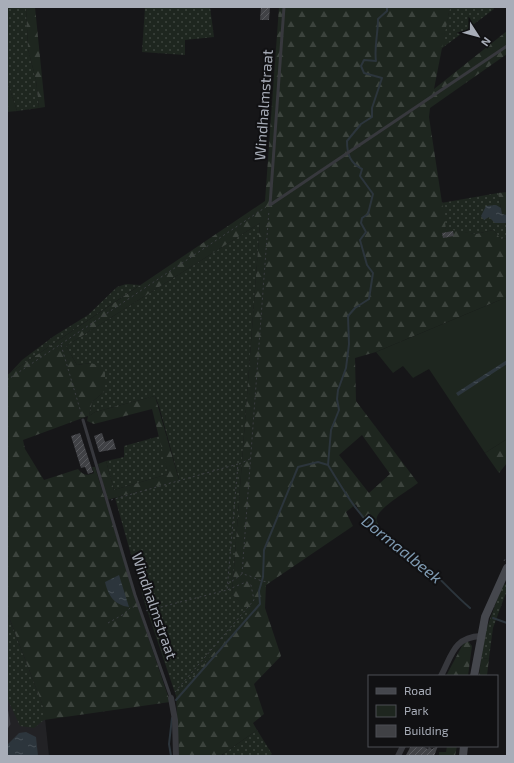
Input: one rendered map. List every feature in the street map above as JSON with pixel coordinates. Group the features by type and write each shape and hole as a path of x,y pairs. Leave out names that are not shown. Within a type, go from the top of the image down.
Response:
{"street":[{"path":"474,675 481,636 488,610 507,568"},
{"path":"442,675 458,644 466,637 481,636"},
{"name":"Windhalmstraat","path":"171,698 176,756"},
{"path":"398,756 402,747"}],"lane":[{"name":"Windhalmstraat","path":"270,205 284,7"},
{"path":"270,205 507,46"},
{"name":"Windhalmstraat","path":"83,420 106,501 139,607 171,698"},
{"path":"7,712 9,724 7,727"}],"path":[{"path":"7,380 270,205"},
{"path":"242,574 270,205"},
{"path":"61,344 83,420"},
{"path":"106,501 238,464 250,459"},
{"path":"227,590 238,464"},
{"path":"228,584 242,574 250,575 257,581 269,582"},
{"path":"141,612 227,590 246,582 251,585 254,600 171,698"},
{"path":"108,623 124,614 131,607 139,607"}],"shaded area":[{"path":"7,612 44,709 49,756 7,756"}],"green space":[{"path":"7,7 26,7 28,49 36,80 39,108 17,111 7,80"},
{"path":"26,7 35,7 45,107 39,108 36,80 28,49"},
{"path":"145,7 210,7 214,37 185,40 185,55 142,52"},
{"path":"279,7 450,7 434,89 507,31 507,54 430,108 429,117 446,229 476,234 493,230 501,239 507,238 507,297 376,352 355,358 356,401 418,483 383,508 376,520 380,529 374,534 367,527 356,504 346,512 353,526 266,585 265,608 281,656 254,684 264,714 253,723 257,730 220,756 179,756 176,696 249,612 232,594 260,223 66,346 77,365 91,363 105,368 105,391 92,402 89,416 95,412 155,396 179,480 107,500 98,464 106,461 114,490 168,474 152,409 94,424 87,421 88,416 23,440 25,449 44,480 78,469 81,473 87,475 91,474 94,473 92,467 95,467 139,610 170,702 44,720 44,709 7,612 7,375 265,201","holes":["362,435 390,474 369,493 339,455"]},
{"path":"450,7 493,7 494,9 441,49"},
{"path":"7,80 17,111 7,112"},
{"path":"507,192 507,218 503,219 498,193"},
{"path":"498,193 503,219 507,218 507,238 501,239 493,230 476,234 446,230 441,203"},
{"path":"260,223 232,594 250,612 176,696 145,604 115,498 179,479 159,406 155,396 95,412 89,416 92,402 105,391 91,363 77,365 66,346"},
{"path":"126,284 140,285 10,373 22,360 54,336 88,315 117,287"},
{"path":"507,297 507,439 485,453 429,369 413,378 403,366 393,373 376,352"},
{"path":"160,436 168,474 114,490 106,461 124,457 124,446"},
{"path":"507,439 507,463 499,473 485,453"},
{"path":"503,583 507,585 507,590 493,628 489,658 481,659 485,633"},
{"path":"7,613 44,709 44,720 34,728 20,726 7,698"},
{"path":"468,641 472,646 468,675 447,675 463,644"},
{"path":"489,658 487,675 479,675 481,659"},
{"path":"257,730 272,754 269,756 224,756 223,754"},
{"path":"447,747 457,747 455,756 439,756 439,752 446,752"}],"water":[{"path":"496,205 501,208 502,214 507,215 507,223 495,223 489,217 484,220 481,216 486,206"},
{"path":"507,360 507,364 458,396 456,393"},
{"path":"119,575 129,607 119,604 112,599 106,587 105,582"},
{"path":"26,732 36,737 38,756 7,756 7,745 19,733"}],"building":[{"path":"261,7 270,7 269,20 260,20"},
{"path":"453,231 454,236 443,238 442,233"},
{"path":"80,433 93,472 88,474 85,467 81,468 71,436"},
{"path":"102,433 105,442 113,439 116,449 99,452 94,436"},
{"path":"410,747 424,747 428,749 429,747 432,749 438,747 434,756 406,755"}],"waterway":[{"path":"176,700 260,604 259,591 263,577 264,550 298,467 318,462 328,465 331,430 339,410 337,399 338,390 346,368 349,344 348,316 355,308 369,299 373,273 367,265 360,240 366,232 361,223 362,218 368,214 373,194 360,176 362,169 358,167 350,158 347,141 361,124 372,117 372,108 382,78 364,73 361,66 364,60 376,61 375,51 378,19 387,11 387,7"},
{"name":"Dormaalbeek","path":"328,465 347,495 368,523 386,539 406,549 420,560 470,608"},
{"name":"Dormaalbeek","path":"493,618 507,623"},
{"path":"171,756 169,744 172,718"}]}
